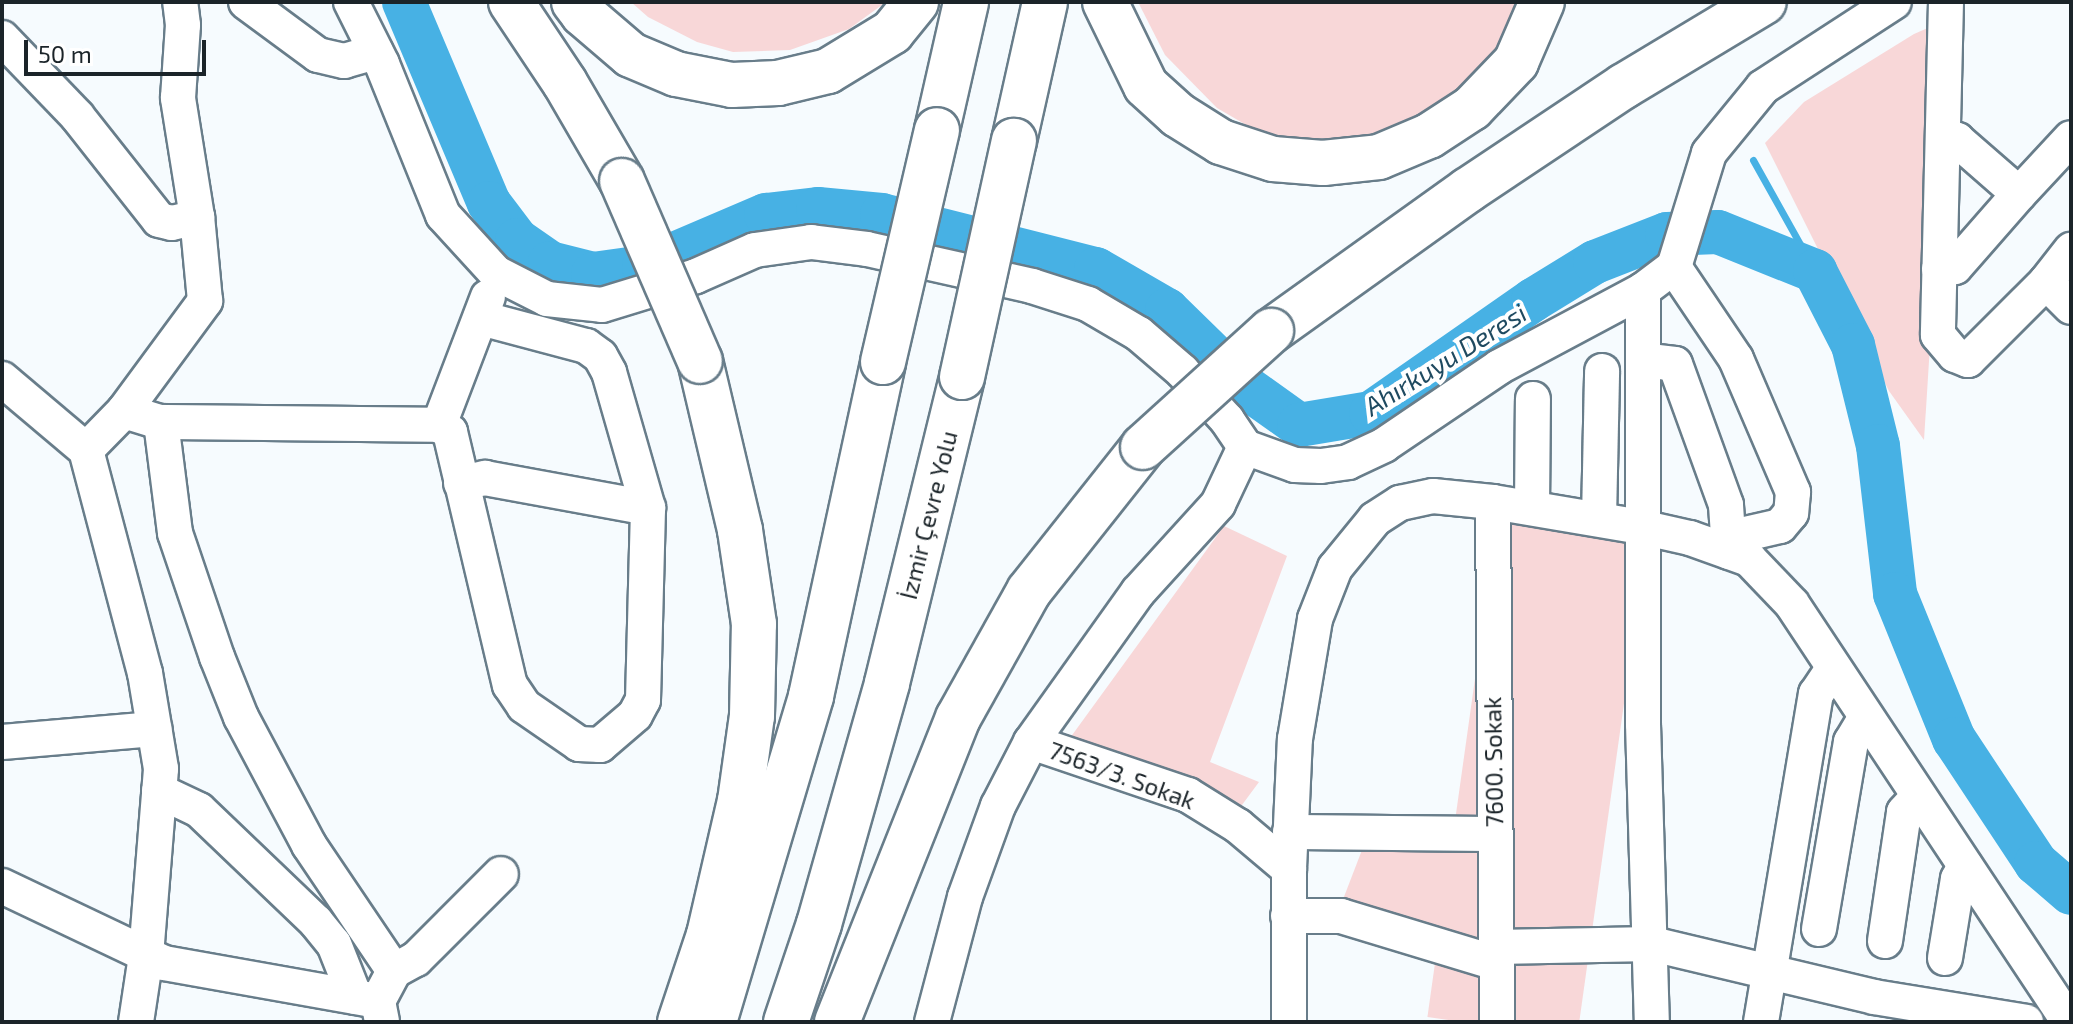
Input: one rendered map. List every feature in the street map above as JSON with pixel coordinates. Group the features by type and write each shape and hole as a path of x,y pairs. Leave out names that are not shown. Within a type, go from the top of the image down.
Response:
{"highway":[{"path":"511,2 565,83 622,181 700,361 743,546 754,624 752,716 740,801 709,935 680,1022"},
{"path":"574,2 583,14 631,55 676,74 732,85 778,83 828,71 892,32 916,2"},
{"path":"714,1022 811,696 883,362 966,2"},
{"name":"İzmir Çevre Yolu","path":"786,1022 819,924 887,683 962,377 1045,2"},
{"path":"1105,2 1146,86 1178,115 1221,142 1273,159 1323,163 1379,157 1429,136 1472,108 1516,62 1542,2"},
{"path":"837,1022 958,718 1029,591 1143,447 1271,331 1468,190 1649,70 1764,2"}],"street":[{"path":"86,450 124,411 205,301 197,217 178,98 183,25 180,2"},
{"path":"246,2 318,55 344,61 376,52"},
{"path":"351,2 376,52 443,215 496,273 547,299 602,305 696,276 755,250 811,242 867,249 1032,286 1088,304 1139,334 1182,371 1227,420 1245,447 1295,465 1348,462 1384,445 1499,367 1643,290 1677,262 1709,153 1763,87 1894,2"},
{"path":"1946,2 1938,335 1955,355 1968,360 2046,282 2071,250"},
{"path":"2,38 77,116 159,220 172,223 197,217"},
{"path":"1945,136 1957,140 2019,194"},
{"path":"1939,269 1955,267 2071,138"},
{"path":"1677,262 1736,359 1793,492 1791,513 1780,526 1729,545"},
{"path":"439,425 496,273"},
{"path":"2046,282 2071,307"},
{"path":"1643,290 1643,724 1652,1022"},
{"path":"124,411 161,422 439,425 450,432 510,685 524,706 586,746 606,741 635,715 643,700 648,508 609,372 600,356 586,346 481,318"},
{"path":"1643,360 1675,364 1726,505 1729,545"},
{"path":"1599,519 1602,371"},
{"path":"2,379 86,450 145,673 161,769 146,956 136,1022"},
{"path":"1532,508 1533,399"},
{"path":"161,422 175,533 241,717 309,845 377,998"},
{"path":"1031,742 1138,592 1218,504 1245,447"},
{"path":"461,483 485,478 648,508"},
{"path":"1289,1022 1288,916 1295,739 1313,634 1335,568 1375,519 1400,503 1433,496 1493,502 1641,527 1729,545 1749,559 1792,604 1865,719 2069,1022"},
{"name":"7600. Sokak","path":"1493,502 1497,1022"},
{"path":"1761,1022 1816,694 1833,669"},
{"path":"1819,929 1851,742 1865,719"},
{"path":"2,742 154,729"},
{"name":"7563/3. Sokak","path":"932,1022 965,897 998,806 1031,742 1188,795 1238,826 1289,869"},
{"path":"159,791 199,810 316,922 377,998"},
{"path":"1885,941 1904,812 1918,797"},
{"path":"1290,832 1495,834"},
{"path":"1945,958 1958,879 1965,866"},
{"path":"377,998 501,874"},
{"path":"2,886 164,963 377,998"},
{"path":"1288,916 1341,916 1496,955 1652,944 1769,973 1872,1009 2026,1022"}],"shaded area":[{"path":"631,2 886,2 849,29 790,50 733,52 697,42 648,17"},
{"path":"1138,2 1527,2 1504,57 1392,141 1328,144 1267,137 1217,108 1165,55"},
{"path":"1937,24 1931,330 1924,440 1889,391 1765,143 1804,102 1914,34"},
{"path":"1498,515 1648,536 1579,1022 1463,1022 1427,1017"},
{"path":"1224,526 1287,556 1210,762 1259,782 1239,809 1070,738"},
{"path":"1479,849 1477,957 1342,902 1362,850"}],"waterway":[{"name":"Ahırkuyu Deresi","path":"404,2 489,203 517,240 550,263 593,274 644,267 766,215 818,209 882,215 1096,269 1167,310 1247,388 1299,425 1371,413 1533,300 1595,262 1667,234 1718,232 1815,271 1853,345 1878,446 1895,594 1954,739 2036,863 2071,893"},
{"path":"1753,160 1815,271"}]}
